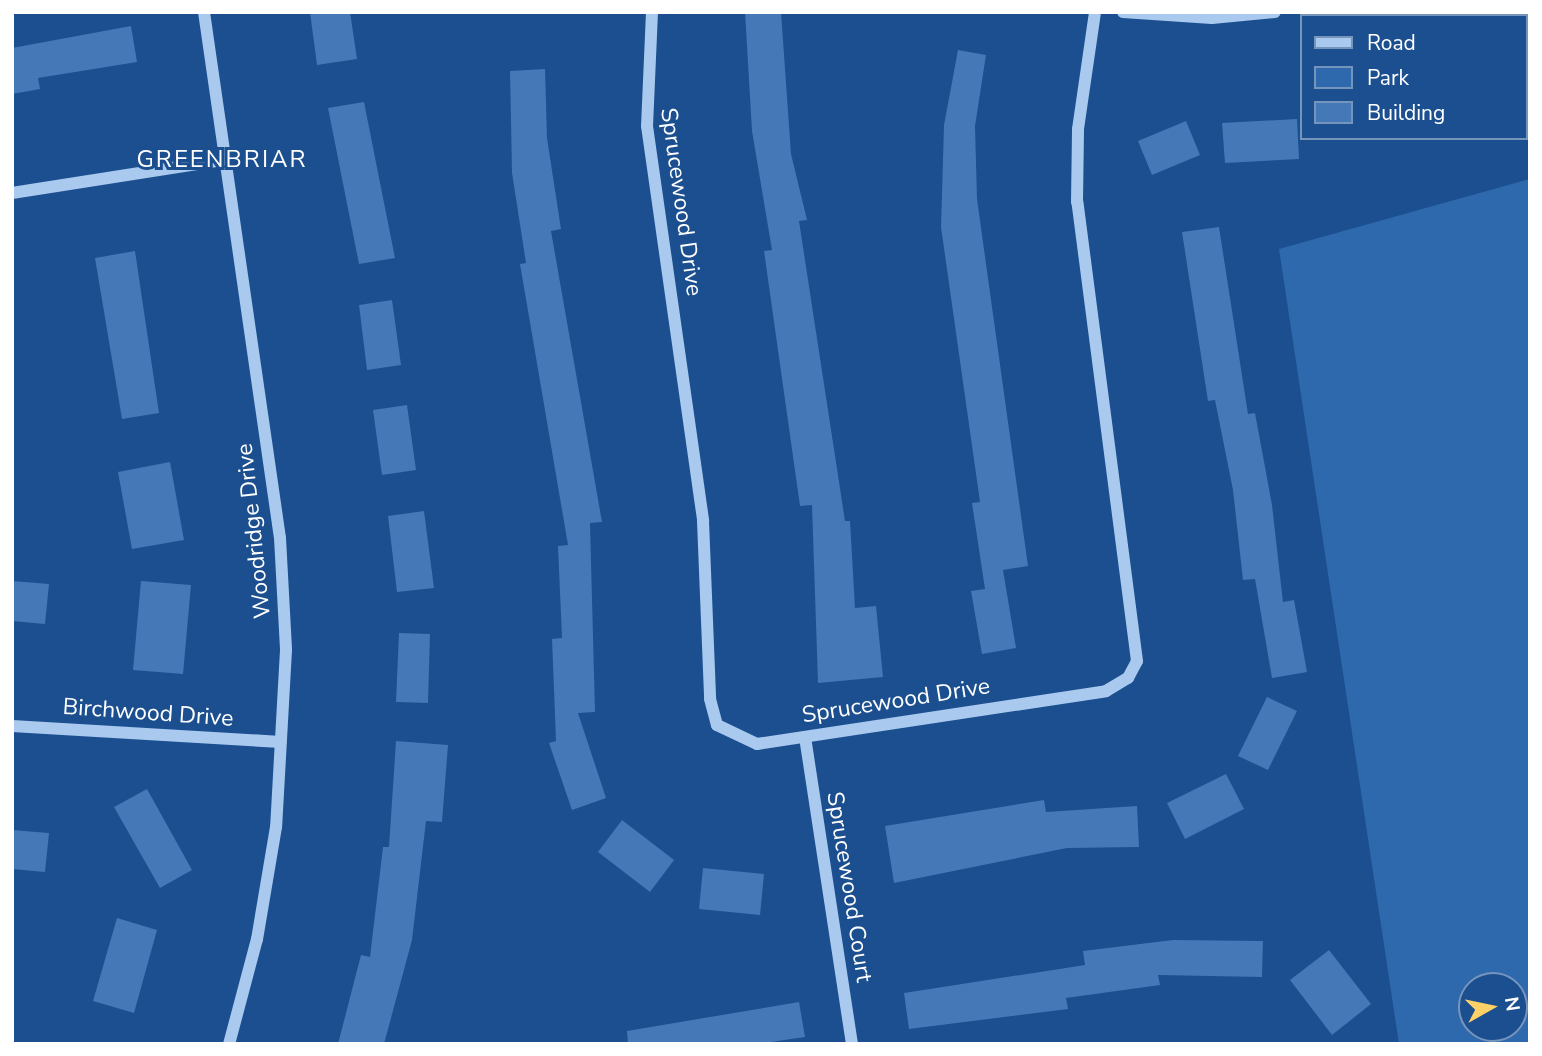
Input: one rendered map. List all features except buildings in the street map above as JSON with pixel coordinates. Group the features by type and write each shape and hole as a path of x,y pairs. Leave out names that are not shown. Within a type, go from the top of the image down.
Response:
{"street":[{"name":"Woodridge Drive","path":"204,12 222,160 280,538 286,650 276,827 257,939 229,1044"},
{"name":"Sprucewood Drive","path":"652,12 647,126 700,495 713,716 740,740 805,737 1106,691 1128,678 1137,661 1140,645 1077,202 1078,129 1095,12"},
{"path":"1123,12 1212,18 1275,12"},
{"path":"12,193 222,160"},
{"name":"Birchwood Drive","path":"12,726 281,743"},
{"name":"Sprucewood Court","path":"805,737 852,1044"}],"green space":[{"path":"1530,179 1530,1044 1399,1044 1279,249"}],"district":[{"name":"GREENBRIAR","path":"222,160"}]}
